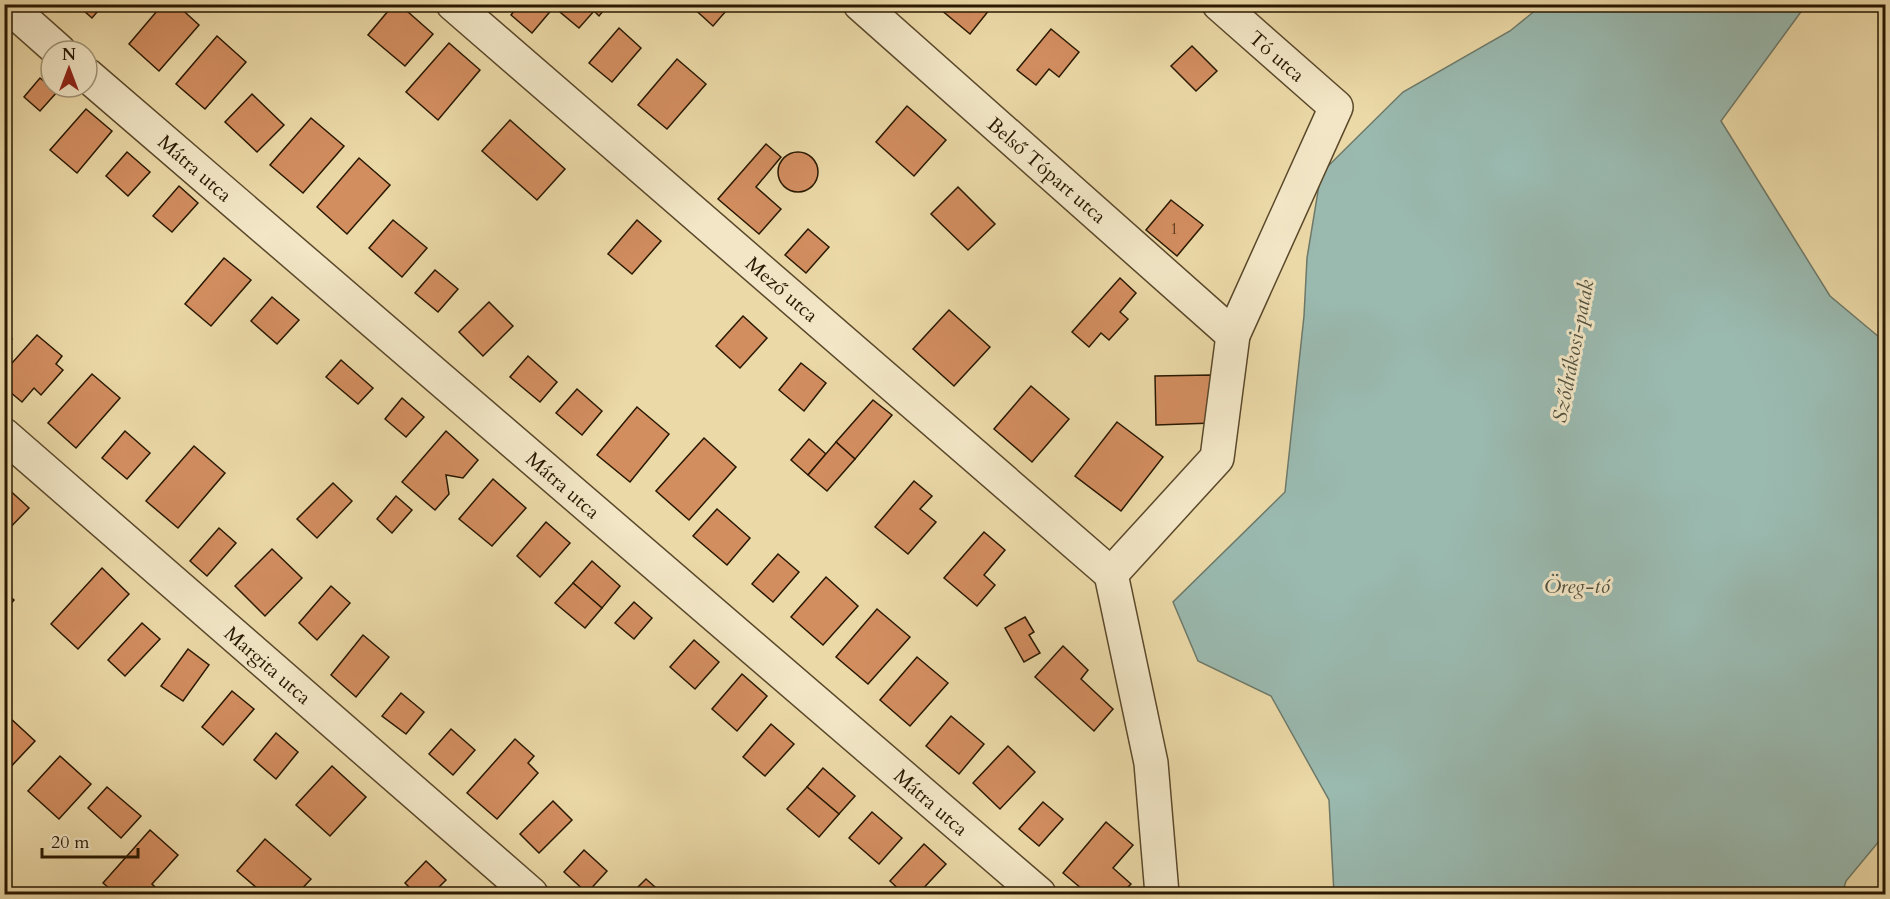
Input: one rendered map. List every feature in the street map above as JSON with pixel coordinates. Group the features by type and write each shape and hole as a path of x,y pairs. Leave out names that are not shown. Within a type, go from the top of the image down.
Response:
{"street":[{"path":"6,4 45,39"},
{"name":"Mező utca","path":"453,4 1111,574"},
{"name":"Belső Tópart utca","path":"860,4 1233,334"},
{"name":"Tó utca","path":"1219,4 1336,107 1233,334"},
{"name":"Mátra utca","path":"99,85 1039,894"},
{"path":"1162,894 1151,763 1111,574 1217,458 1233,334"},
{"name":"Margita utca","path":"4,435 531,894"}],"water":[{"name":"Öreg-tó","path":"1542,5 1806,5 1721,121 1830,296 1885,342 1885,834 1846,881 1842,894 1334,894 1329,800 1271,696 1198,661 1173,602 1285,492 1304,316 1307,258 1321,173 1403,92 1510,31"}],"building":[{"path":"76,4 104,4 92,18"},
{"path":"163,4 176,4 199,25 159,71 129,44"},
{"path":"394,4 399,4 433,34 405,66 368,35"},
{"path":"519,4 551,4 554,7 532,33 511,15"},
{"path":"556,4 609,4 599,16 594,11 579,28 554,7"},
{"path":"689,4 732,4 713,26"},
{"path":"934,4 994,4 970,34"},
{"path":"619,28 641,48 612,82 589,63"},
{"path":"1051,29 1079,52 1059,77 1049,69 1036,85 1017,70"},
{"path":"217,36 246,62 205,109 176,84"},
{"path":"449,43 480,70 438,120 406,92"},
{"path":"1192,46 1217,71 1196,91 1171,66"},
{"path":"677,59 706,84 667,129 638,105"},
{"path":"39,79 39,99 51,99 40,111 24,97"},
{"path":"252,94 284,125 257,152 225,122"},
{"path":"907,106 946,140 914,176 876,142"},
{"path":"86,109 112,131 77,173 50,150"},
{"path":"311,118 344,146 303,193 270,165"},
{"path":"510,120 565,169 537,200 482,151"},
{"path":"766,144 781,157 756,187 781,209 759,234 718,199"},
{"path":"127,152 150,172 128,196 106,176"},
{"path":"798,152 812,158 818,172 812,186 798,192 784,186 778,172 784,158"},
{"path":"359,158 390,185 347,234 317,207"},
{"path":"179,186 198,203 172,232 153,216"},
{"path":"958,187 995,224 968,250 931,214"},
{"path":"1171,200 1203,225 1177,256 1146,230"},
{"path":"393,220 427,248 402,277 369,248"},
{"path":"637,220 661,241 632,274 608,254"},
{"path":"808,229 829,247 806,273 785,255"},
{"path":"224,258 251,280 211,326 185,304"},
{"path":"435,270 458,289 438,312 415,293"},
{"path":"1120,278 1136,293 1120,312 1128,319 1109,340 1101,333 1089,347 1072,332"},
{"path":"272,297 299,320 277,344 251,321"},
{"path":"489,302 513,326 483,356 459,332"},
{"path":"949,310 990,347 954,386 913,349"},
{"path":"743,316 767,338 740,368 716,346"},
{"path":"4,332 12,339 4,347"},
{"path":"37,335 62,356 56,364 63,370 41,395 34,388 22,402 4,387 4,372"},
{"path":"528,356 557,382 540,402 510,377"},
{"path":"341,360 373,388 358,404 326,377"},
{"path":"801,363 826,383 804,411 779,390"},
{"path":"92,374 120,398 76,448 48,423"},
{"path":"1211,375 1212,423 1156,425 1155,376"},
{"path":"1031,386 1069,419 1032,462 994,429"},
{"path":"577,389 602,411 582,435 556,413"},
{"path":"402,398 424,417 406,437 385,419"},
{"path":"873,400 892,415 855,459 836,442"},
{"path":"637,407 669,434 630,482 597,455"},
{"path":"1117,422 1163,457 1121,511 1075,476"},
{"path":"125,431 150,453 127,479 102,458"},
{"path":"446,431 478,460 463,478 446,475 449,494 435,510 402,482"},
{"path":"704,438 736,467 689,520 656,491"},
{"path":"809,439 826,454 808,475 791,460"},
{"path":"836,442 855,459 827,491 808,475"},
{"path":"194,446 225,473 178,528 146,501"},
{"path":"493,479 526,508 492,546 459,519"},
{"path":"914,481 932,496 920,509 936,522 908,554 875,527"},
{"path":"333,483 352,501 317,538 297,519"},
{"path":"4,485 29,508 4,534"},
{"path":"396,496 412,510 392,533 377,519"},
{"path":"717,509 750,538 727,565 693,536"},
{"path":"546,522 570,543 540,577 517,556"},
{"path":"219,528 236,543 207,576 190,561"},
{"path":"984,532 1005,550 984,575 995,585 977,606 944,578"},
{"path":"272,549 302,578 265,616 235,586"},
{"path":"778,554 799,572 773,602 752,584"},
{"path":"592,561 620,586 602,608 573,583"},
{"path":"102,568 129,594 78,649 51,624"},
{"path":"826,577 858,606 823,645 791,617"},
{"path":"573,583 602,608 585,628 555,603"},
{"path":"331,586 350,603 317,640 299,623"},
{"path":"4,591 14,600 4,611"},
{"path":"634,602 652,618 634,639 615,623"},
{"path":"877,609 910,637 868,684 836,657"},
{"path":"1025,617 1034,632 1029,635 1040,653 1024,662 1005,628"},
{"path":"142,623 160,639 125,676 108,660"},
{"path":"363,635 389,657 356,697 331,675"},
{"path":"694,640 719,662 695,689 670,667"},
{"path":"1063,646 1088,670 1081,679 1113,709 1094,731 1035,677"},
{"path":"188,649 209,665 183,701 161,686"},
{"path":"917,657 948,683 910,726 880,700"},
{"path":"742,674 767,696 737,731 712,709"},
{"path":"232,691 254,709 223,745 202,727"},
{"path":"401,693 424,712 406,734 382,716"},
{"path":"951,716 984,744 959,774 926,746"},
{"path":"9,717 35,741 4,774 4,721"},
{"path":"771,724 794,744 765,776 743,757"},
{"path":"451,729 475,750 453,775 429,754"},
{"path":"276,733 298,752 276,779 254,760"},
{"path":"515,739 534,756 528,763 538,773 497,819 467,793"},
{"path":"1008,746 1035,772 1000,809 973,783"},
{"path":"60,756 91,784 59,819 28,791"},
{"path":"332,766 366,797 330,836 296,805"},
{"path":"823,768 855,796 839,814 807,787"},
{"path":"107,787 141,816 121,838 88,808"},
{"path":"807,787 839,814 819,837 787,809"},
{"path":"553,801 572,820 539,853 520,834"},
{"path":"1043,802 1063,819 1039,846 1019,829"},
{"path":"872,812 902,838 879,864 849,838"},
{"path":"1106,822 1133,845 1113,868 1131,884 1121,894 1088,894 1063,873"},
{"path":"150,830 178,855 152,884 157,889 152,894 116,894 103,883"},
{"path":"265,839 311,879 297,894 264,894 237,871"},
{"path":"924,844 946,864 918,894 904,894 890,881"},
{"path":"584,850 607,871 587,893 564,872"},
{"path":"426,861 446,880 432,894 416,894 405,883"},
{"path":"646,879 663,894 631,894"}],"water label":[{"name":"Sződrákosi-patak","path":"1573,351"}]}
